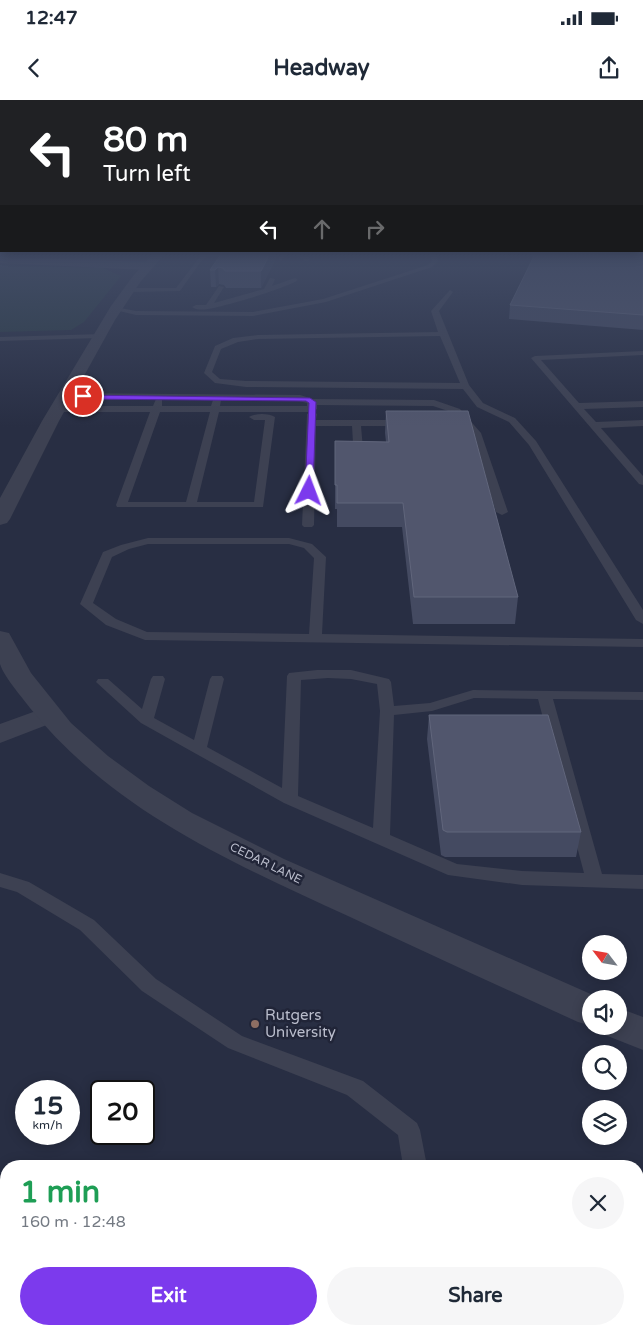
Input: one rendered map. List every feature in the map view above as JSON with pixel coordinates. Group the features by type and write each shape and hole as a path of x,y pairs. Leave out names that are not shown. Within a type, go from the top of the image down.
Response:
{"street":[{"path":"0,519 60,403 113,312"},
{"name":"CEDAR LANE","path":"0,638 8,659 47,715 75,745 114,777 184,822 303,881 582,1007"},
{"path":"0,734 47,715"},
{"path":"627,1027 643,1034"}],"lane":[{"path":"129,312 240,315 265,312"},
{"path":"435,312 442,334 465,386 480,405 512,420 533,443 643,620"},
{"path":"442,334 258,337 236,340 218,348 208,373 218,381 246,384 465,386"},
{"path":"0,339 99,336"},
{"path":"643,353 535,358 643,482"},
{"path":"160,397 120,505 259,505 270,417 215,413"},
{"path":"60,403 160,397 218,397 300,398 312,406"},
{"path":"191,505 218,397"},
{"path":"60,403 155,413 215,413 312,406 434,403 457,411 464,423 476,434 502,512"},
{"path":"578,406 643,404"},
{"path":"308,525 312,406"},
{"path":"312,423 412,423"},
{"path":"356,423 359,460"},
{"path":"593,425 643,423"},
{"path":"315,638 320,557 308,546 289,541 148,541 125,546 108,555 86,604 111,622 145,636 643,643"},
{"path":"290,799 294,676 346,673 367,676 384,682 387,711 381,838"},
{"path":"146,720 158,679"},
{"path":"199,750 218,679"},
{"path":"103,682 146,720 290,799 454,870 522,878 643,882"},
{"path":"387,711 432,707 474,694 643,696"},
{"path":"544,694 595,880"},
{"path":"0,880 23,887 87,925 150,985 234,1042 355,1088 409,1130 414,1160"}],"shaded area":[{"path":"0,312 92,312 84,322 71,330 0,332"}],"building":[{"path":"598,312 643,312 643,315"},
{"path":"386,411 468,411 518,597 414,597 403,503 337,503 335,441 389,442"},
{"path":"429,715 548,715 581,832 447,832 443,830"}],"place":[{"name":"Rutgers University","path":"255,1024"}],"route":[{"path":"83,396 307,399 312,402 309,491"}]}
